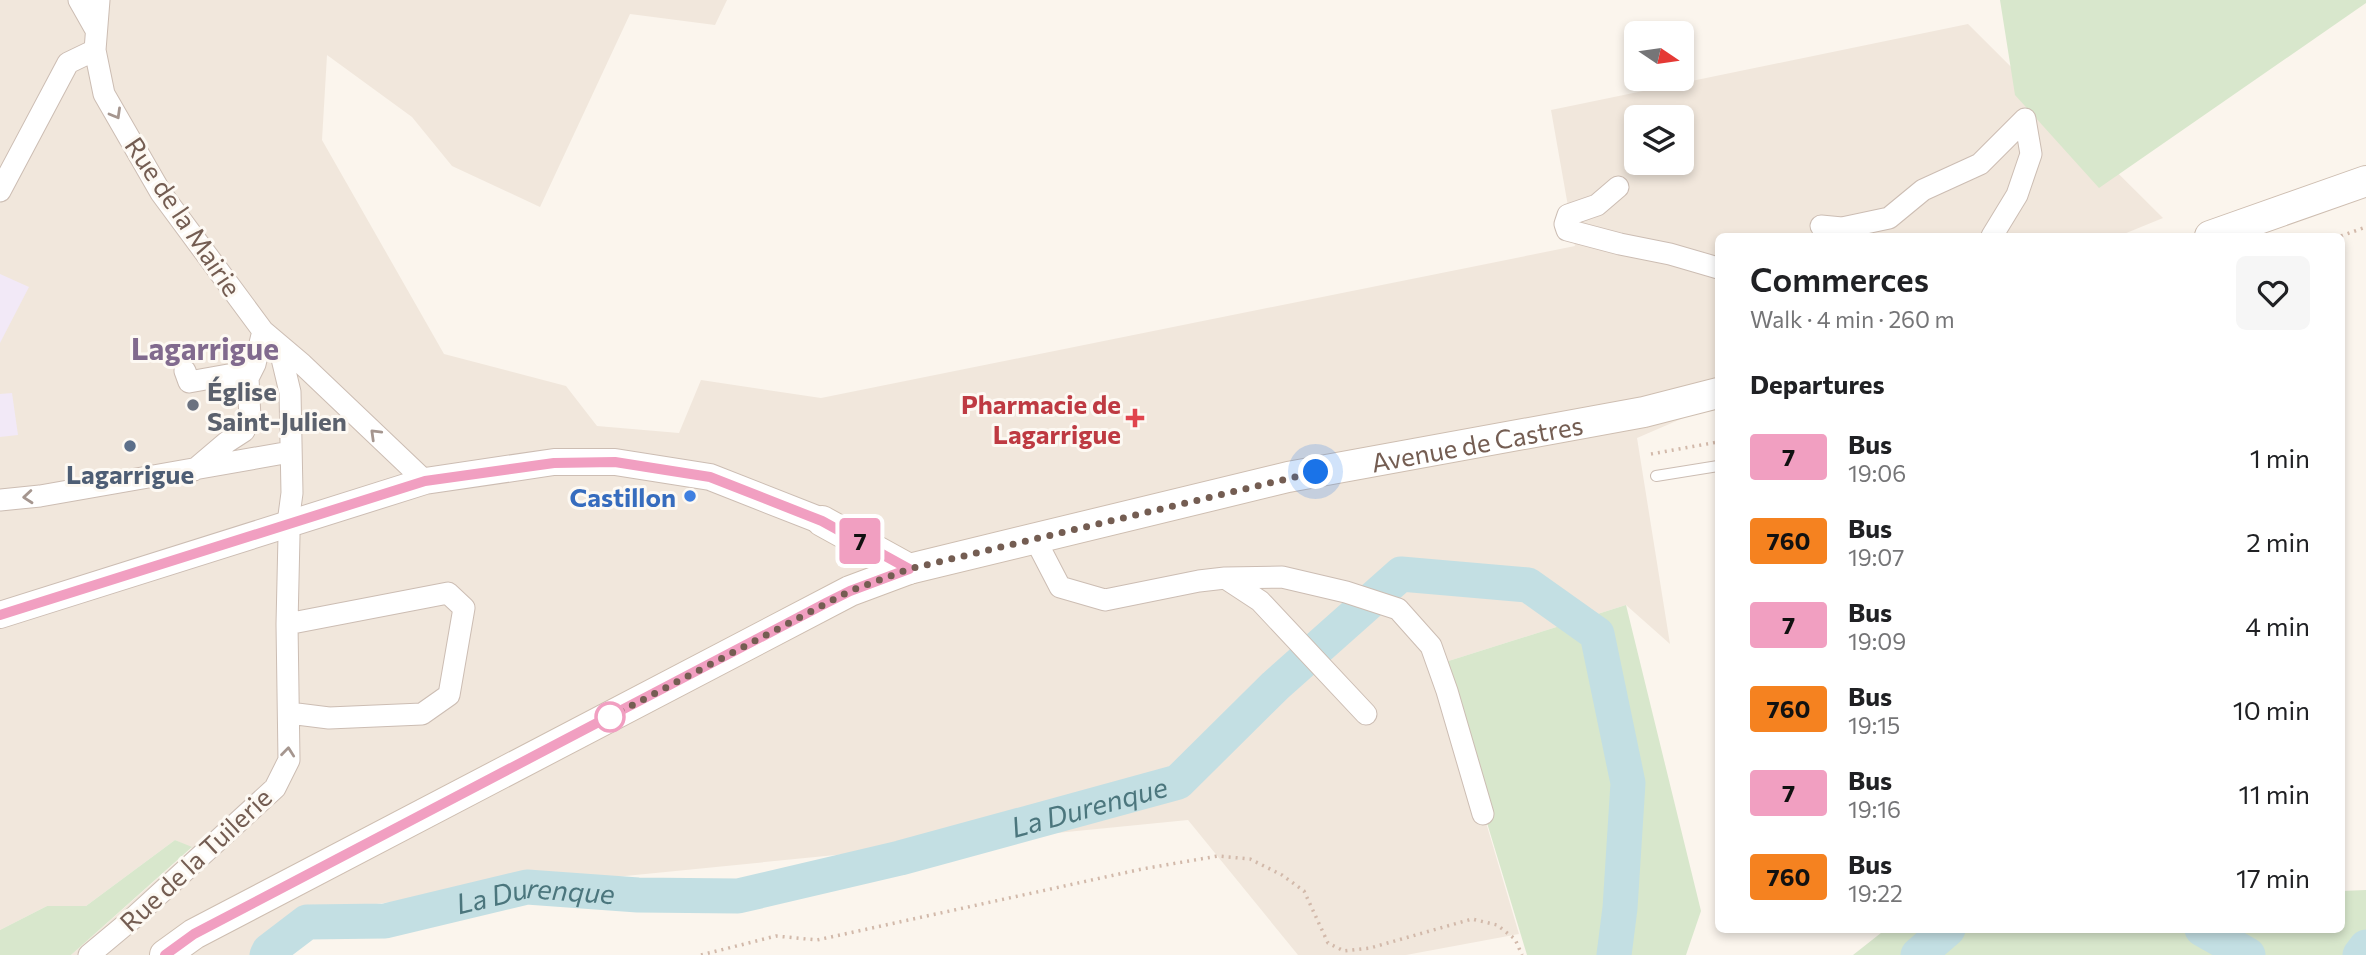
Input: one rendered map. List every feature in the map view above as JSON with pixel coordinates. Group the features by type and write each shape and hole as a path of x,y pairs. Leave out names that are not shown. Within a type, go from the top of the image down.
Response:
{"main road":[{"path":"2219,233 2366,181"},
{"name":"Avenue de Castres","path":"165,955 194,934 826,603 909,569 1288,477 1644,412 1715,394"},
{"path":"822,521 909,569"}],"street":[{"name":"Rue de la Mairie","path":"79,0 96,40 104,94 161,193 263,331 295,357 425,481"},
{"path":"0,191 68,63 96,40 99,0"},
{"path":"1821,226 1842,228 1889,218 1923,190 1980,164 2025,119 2031,154 2017,195 1994,233"},
{"path":"1618,187 1597,205 1567,215 1567,230 1715,267"},
{"path":"192,471 226,442 244,431 250,418 248,378 255,364 263,331"},
{"path":"279,346 290,392 292,493 288,523"},
{"path":"185,371 188,382 228,375 248,378"},
{"path":"0,500 192,471 290,452"},
{"path":"0,615 425,481 554,463 615,462 710,477 822,521"},
{"name":"Rue de la Tuilerie","path":"89,955 275,788 289,760 288,523"},
{"path":"1034,537 1060,587 1105,600 1199,581 1282,578 1346,592 1398,609 1431,646 1483,814"},
{"path":"1225,579 1260,601 1366,714"},
{"path":"287,624 448,593 464,608 449,695 422,714 329,718 289,713"}],"lane":[{"path":"1656,477 1715,467"}],"path":[{"path":"2345,235 2366,227"},
{"path":"1651,454 1715,443"},
{"path":"701,955 776,936 817,940 1142,869 1218,856 1250,859 1282,875 1304,891 1328,943 1344,951 1370,948 1472,919 1497,925 1515,939 1522,955"}],"shaded area":[{"path":"0,0 727,0 715,25 630,14 540,207 452,166 412,117 327,55 322,140 444,354 566,386 597,426 679,433 701,380 821,398 1575,246 1551,110 1643,91 1694,91 1694,81 1968,24 2163,218 2126,233 1715,233 1715,404 1637,438 1670,644 1626,605 1439,664 1519,934 1406,955 1298,955 1188,820 514,887 311,912 257,955 71,955 192,848 175,840 86,906 47,906 0,930"},
{"path":"0,274 29,287 0,343"},
{"path":"12,393 18,435 0,437 0,394"}],"green space":[{"path":"2000,0 2366,0 2366,3 2099,188 2015,95"},
{"path":"1626,605 1701,911 1686,955 1527,955 1439,664"},
{"path":"175,840 192,847 71,955 0,955 0,930 47,906 86,906"},
{"path":"2366,890 2366,955 1853,955 1881,933 2345,933 2345,891"}],"waterway":[{"name":"La Durenque","path":"267,955 307,922 385,921 527,887 638,895 738,896 900,858 1178,782 1275,686 1401,574 1528,585 1597,634 1628,783 1620,908 1614,955"},
{"name":"La Durenque","path":"1918,955 1943,933"},
{"name":"La Durenque","path":"2209,933 2248,955"},
{"name":"La Durenque","path":"2360,955 2366,947"}],"bus line":[{"name":"7","path":"0,615 425,481 554,463 615,462 710,477 822,521 909,569 826,603 194,934 165,955"}],"place":[{"name":"Église Saint-Julien","path":"193,405"},
{"name":"Pharmacie de Lagarrigue","path":"1135,418"},
{"name":"Lagarrigue","path":"130,446"},
{"name":"Castillon","path":"690,496"}],"district":[{"name":"Lagarrigue","path":"205,347"}],"route":[{"path":"610,717 850,591 909,569 1034,537 1316,472"}]}
